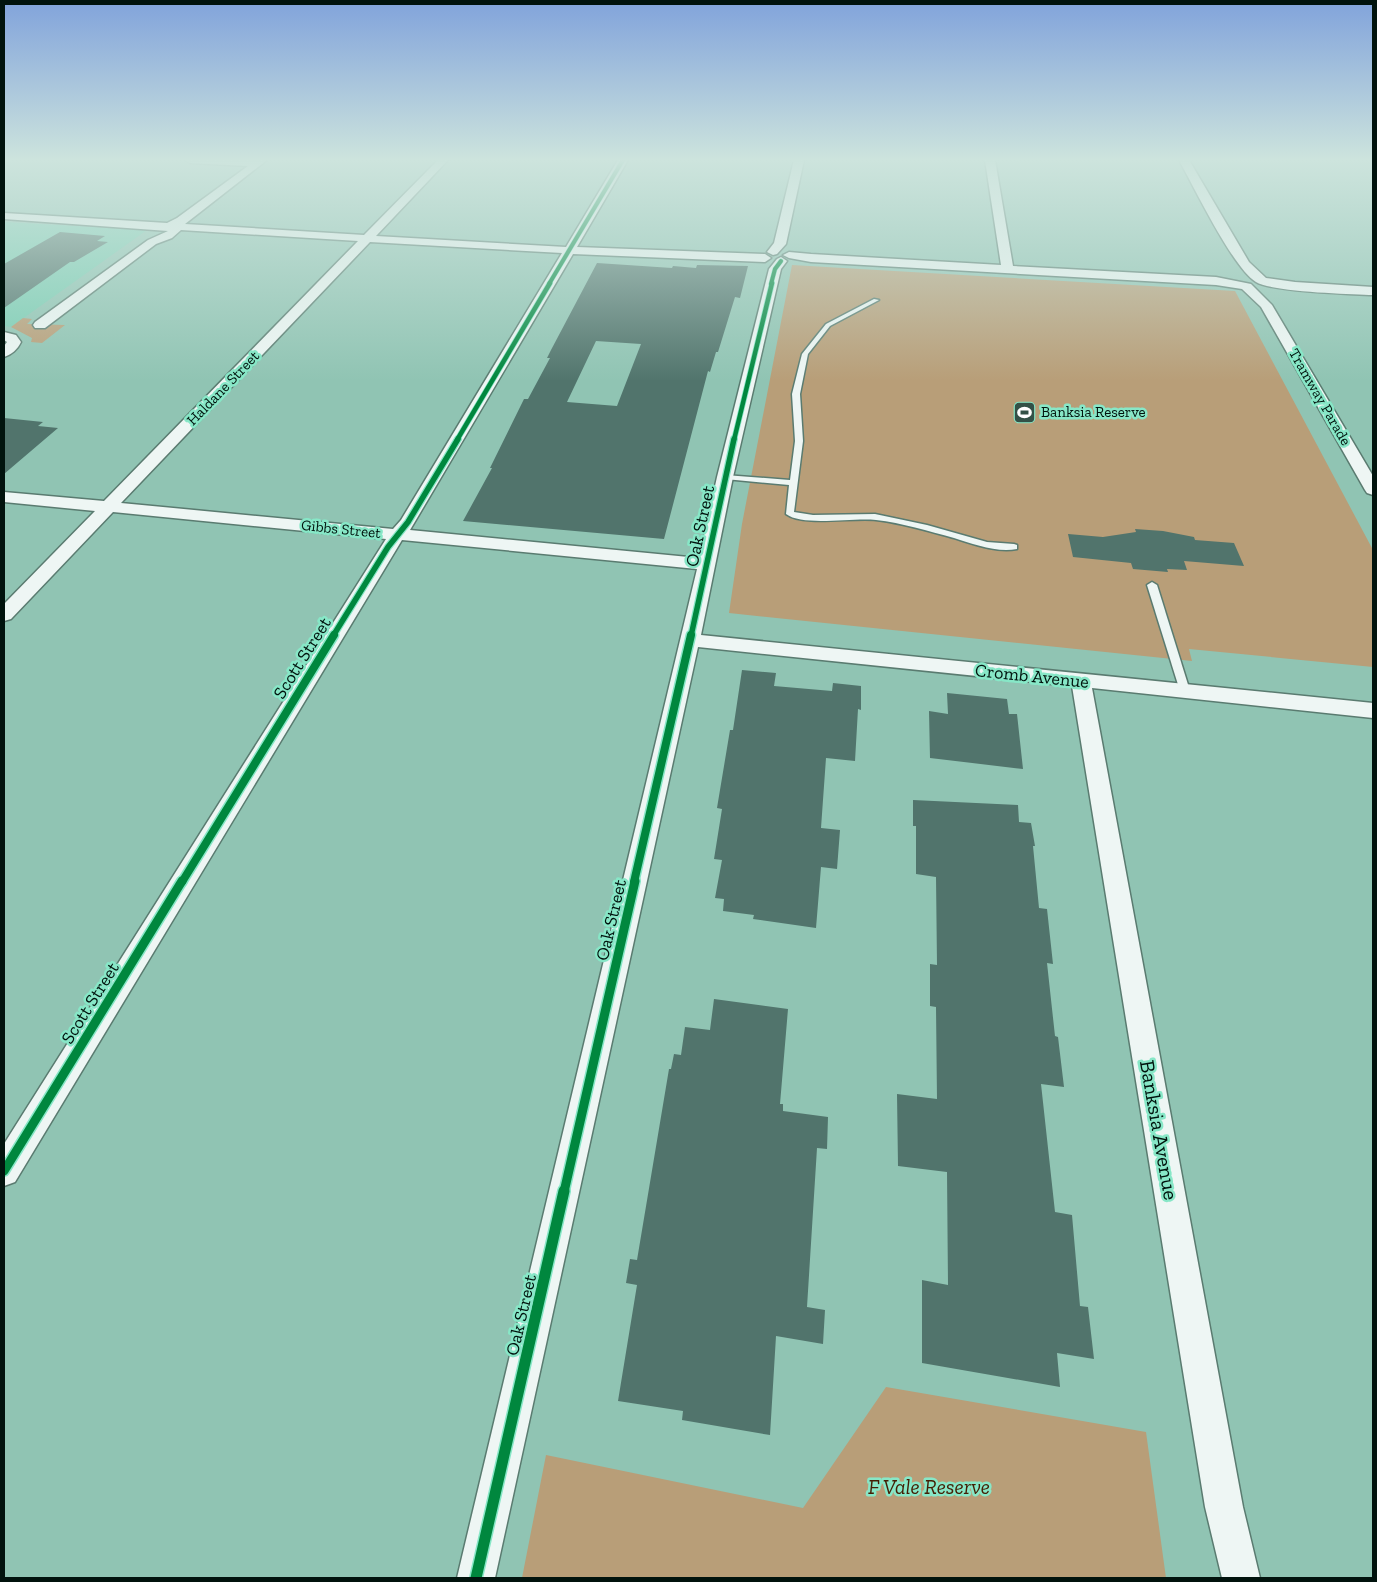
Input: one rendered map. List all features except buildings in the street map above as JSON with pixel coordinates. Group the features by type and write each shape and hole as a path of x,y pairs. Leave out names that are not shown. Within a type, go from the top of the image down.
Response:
{"street":[{"path":"40,325 152,242 165,238 169,234"},
{"path":"296,234 664,255 811,258 1373,291"},
{"name":"Haldane Street","path":"4,615 371,234"},
{"name":"Scott Street","path":"4,1171 396,535 408,522 580,234"},
{"name":"Oak Street","path":"476,1578 708,564 725,477 782,234"},
{"path":"1002,234 1008,270"},
{"path":"1227,234 1244,264 1265,284"},
{"path":"1243,283 1244,264"},
{"name":"Tramway Parade","path":"1243,283 1266,305 1373,490"},
{"name":"Tramway Parade","path":"1265,284 1266,305"},
{"path":"4,353 13,345 9,339"},
{"name":"Gibbs Street","path":"4,497 708,564"},
{"name":"Cromb Avenue","path":"690,640 1373,710"},
{"name":"Banksia Avenue","path":"1081,681 1223,1497 1241,1578"}],"lane":[{"path":"876,300 828,325 805,354 796,394 798,441 790,514 813,518 875,517 927,528 987,545 1014,547"},
{"path":"725,477 794,482"},
{"path":"1152,585 1185,691"}],"shaded area":[{"path":"4,234 142,234 11,327 4,326"}],"green space":[{"name":"Banksia Reserve","path":"792,265 1235,291 1373,550 1373,667 1189,649 1192,661 729,613 742,524"},
{"path":"23,318 32,319 27,324 65,325 42,343 31,342 32,338 11,327"},
{"name":"F Vale Reserve","path":"886,1387 1146,1432 1166,1578 522,1578 546,1455 803,1508"}],"cycle path":[{"path":"4,1171 388,547 408,522 579,234"},
{"path":"476,1578 707,564 725,477 775,269 781,261"}],"place":[{"name":"Banksia Reserve","path":"1025,412"}]}
